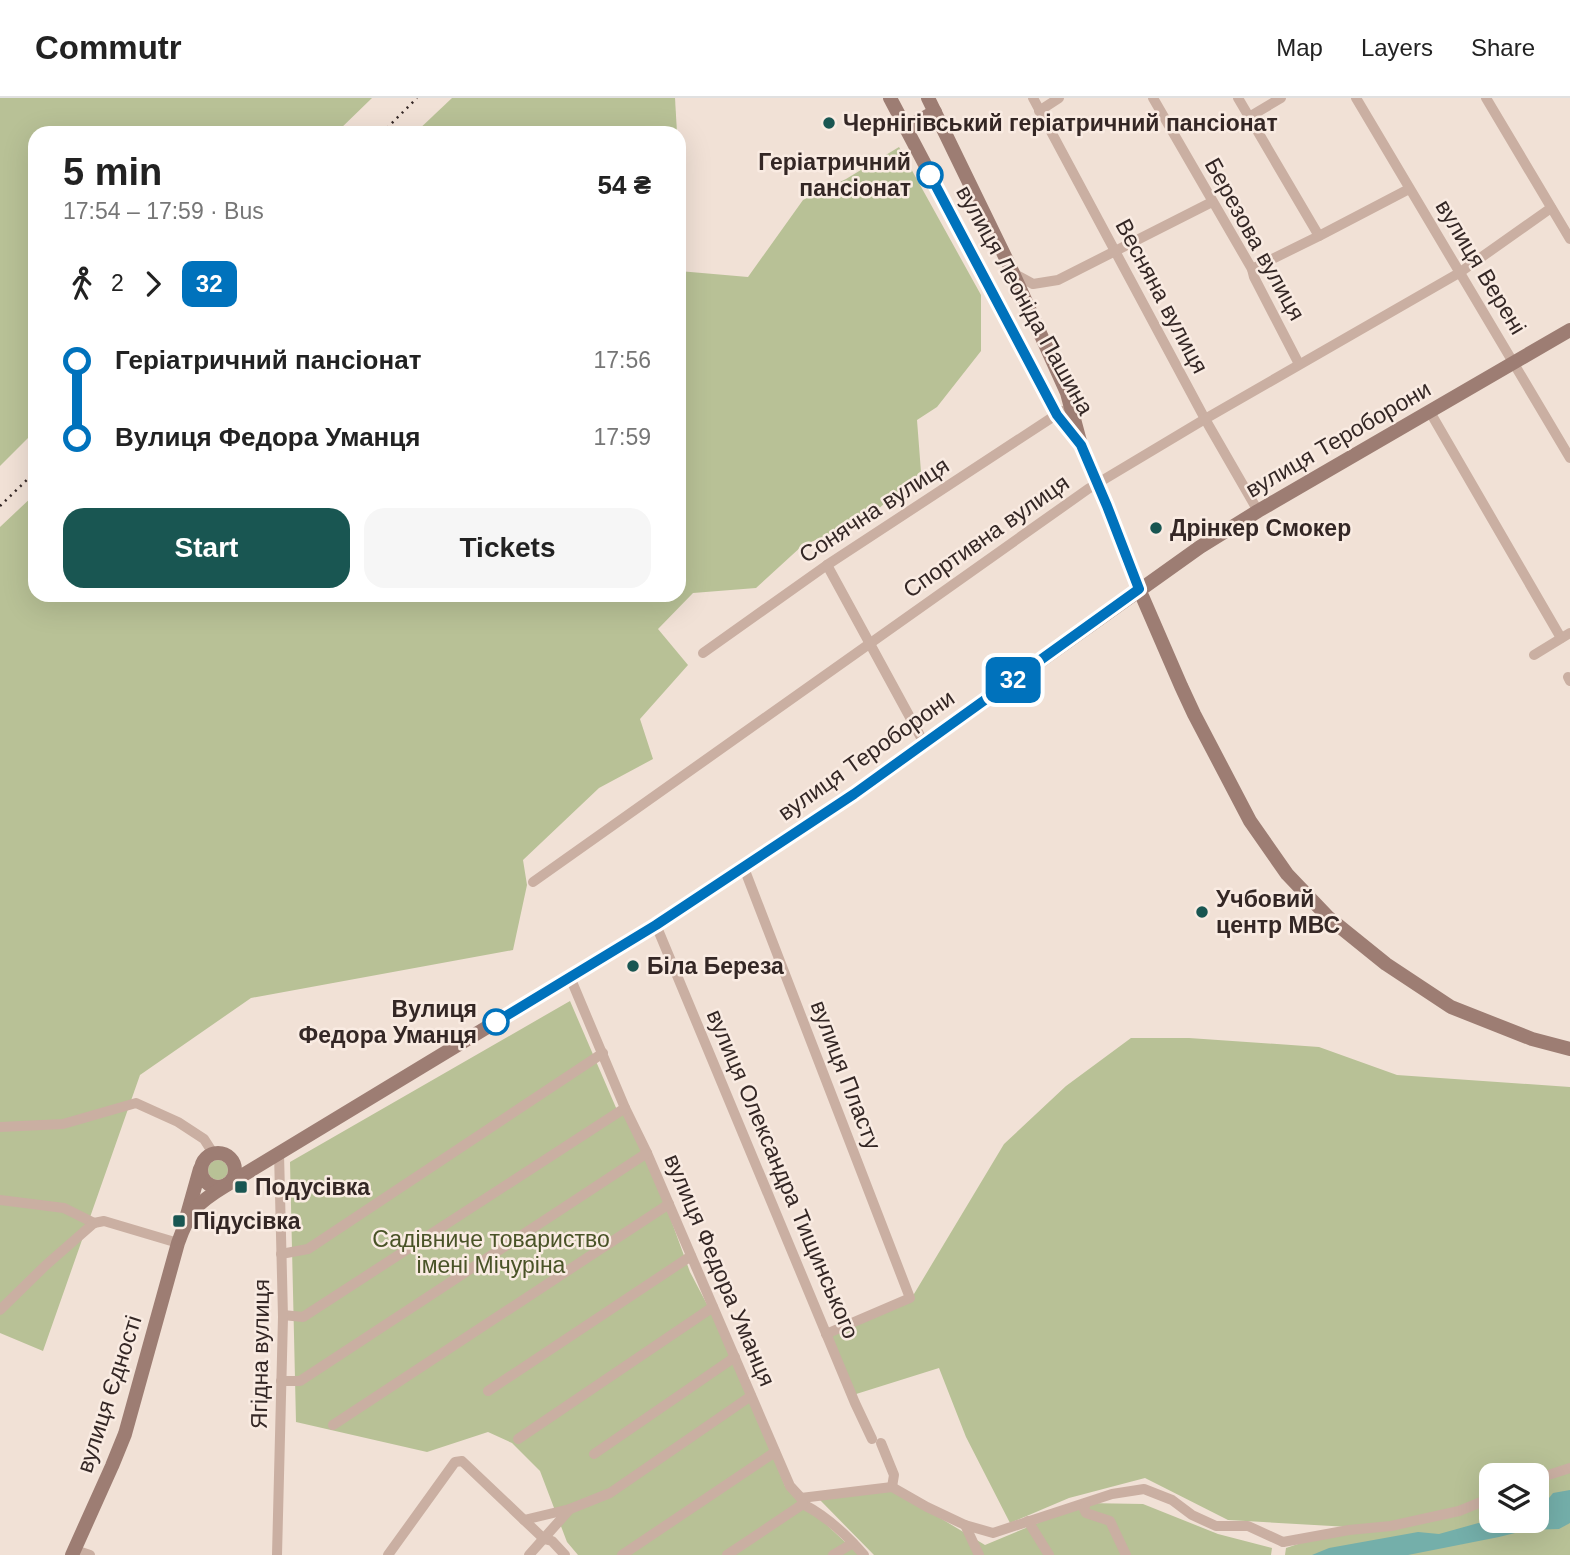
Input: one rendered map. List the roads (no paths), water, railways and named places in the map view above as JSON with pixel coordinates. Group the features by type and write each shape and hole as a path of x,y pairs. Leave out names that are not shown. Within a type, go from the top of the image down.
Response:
{"main road":[{"name":"вулиця Леоніда Пашина","path":"890,98 1057,415 1081,445"},
{"name":"вулиця Леоніда Пашина","path":"928,98 1013,273 1067,393 1081,445"},
{"path":"906,128 935,113"},
{"name":"вулиця Тероборони","path":"284,1150 656,925 744,868 854,794 1200,547 1570,330"},
{"path":"1081,445 1139,589 1190,705 1250,821 1287,874 1329,918 1386,964 1451,1007 1532,1039 1570,1049"},
{"path":"184,1224 200,1169 209,1155 222,1153 236,1160 249,1161 284,1150"},
{"name":"вулиця Єдності","path":"79,1554 125,1434 184,1224 200,1203 284,1150"},
{"path":"200,1169 207,1183 218,1187 225,1186 232,1180 235,1172 234,1163 229,1156"}],"street":[{"name":"Весняна вулиця","path":"1033,98 1115,253 1258,511"},
{"path":"1039,111 1059,98"},
{"name":"Березова вулиця","path":"1153,98 1252,269 1299,364"},
{"path":"1238,98 1319,236"},
{"path":"1249,117 1281,98"},
{"name":"вулиця Верені","path":"1356,98 1570,458"},
{"path":"1486,98 1570,239"},
{"path":"1252,269 1409,189"},
{"path":"1013,273 1033,284 1059,281 1212,202"},
{"name":"Спортивна вулиця","path":"533,882 1098,483 1205,418 1459,273 1551,208"},
{"name":"Сонячна вулиця","path":"703,653 827,565 1070,406"},
{"path":"1430,412 1566,636 1534,655"},
{"path":"827,565 924,743"},
{"name":"вулиця Пласту","path":"744,868 910,1298 826,1334"},
{"name":"вулиця Олександра Тищинського","path":"656,925 826,1334 894,1475 892,1487"},
{"name":"вулиця Федора Уманця","path":"570,977 790,1486 802,1501 841,1529 864,1555"},
{"path":"281,1254 308,1249 603,1053"},
{"path":"0,1128 63,1124 136,1103 178,1122 204,1139 213,1153"},
{"path":"283,1315 303,1317 625,1108"},
{"name":"Ягідна вулиця","path":"277,1555 284,1150"},
{"path":"281,1381 300,1381 647,1153"},
{"path":"0,1200 64,1208 94,1223"},
{"path":"333,1425 668,1204"},
{"path":"0,1310 94,1223 104,1221 178,1243"},
{"path":"488,1391 691,1256"},
{"path":"519,1439 713,1307"},
{"path":"594,1454 735,1357"},
{"path":"524,1520 570,1509 610,1493 751,1396"},
{"path":"622,1555 775,1452"},
{"path":"388,1555 455,1462 462,1461 544,1539 552,1541 565,1555"},
{"path":"1549,1475 1570,1468"},
{"path":"727,1555 802,1501 892,1487 965,1525 993,1533 1112,1493 1144,1489 1172,1500 1192,1515 1216,1526 1248,1525 1283,1542 1349,1530 1391,1527 1459,1511 1479,1503"},
{"path":"1086,1503 1086,1513 1110,1521 1126,1555"},
{"path":"529,1555 570,1509"},
{"path":"1028,1521 1049,1555"},
{"path":"965,1525 979,1555"},
{"path":"1282,1555 1283,1542"},
{"path":"833,1555 853,1543"},
{"path":"79,1554 90,1555"}],"water":[{"path":"1570,1490 1570,1523 1559,1529 1549,1529 1549,1498 1553,1493"},
{"path":"1479,1523 1479,1533 1515,1533 1408,1555 1312,1555 1329,1548 1418,1532 1439,1534"}],"railway":[{"path":"389,126 417,98"},
{"path":"0,506 28,479"}],"place":[{"name":"Чернігівський геріатричний пансіонат","path":"829,123"},
{"name":"Геріатричний пансіонат","path":"930,175"},
{"name":"Дрінкер Смокер","path":"1156,528"},
{"name":"Учбовий центр МВС","path":"1202,912"},
{"name":"Біла Береза","path":"633,966"},
{"name":"Вулиця Федора Уманця","path":"496,1022"},
{"name":"Подусівка","path":"241,1187"},
{"name":"Підусівка","path":"179,1221"}],"park label":[{"name":"Садівниче товариство імені Мічуріна","path":"491,1252"}]}
